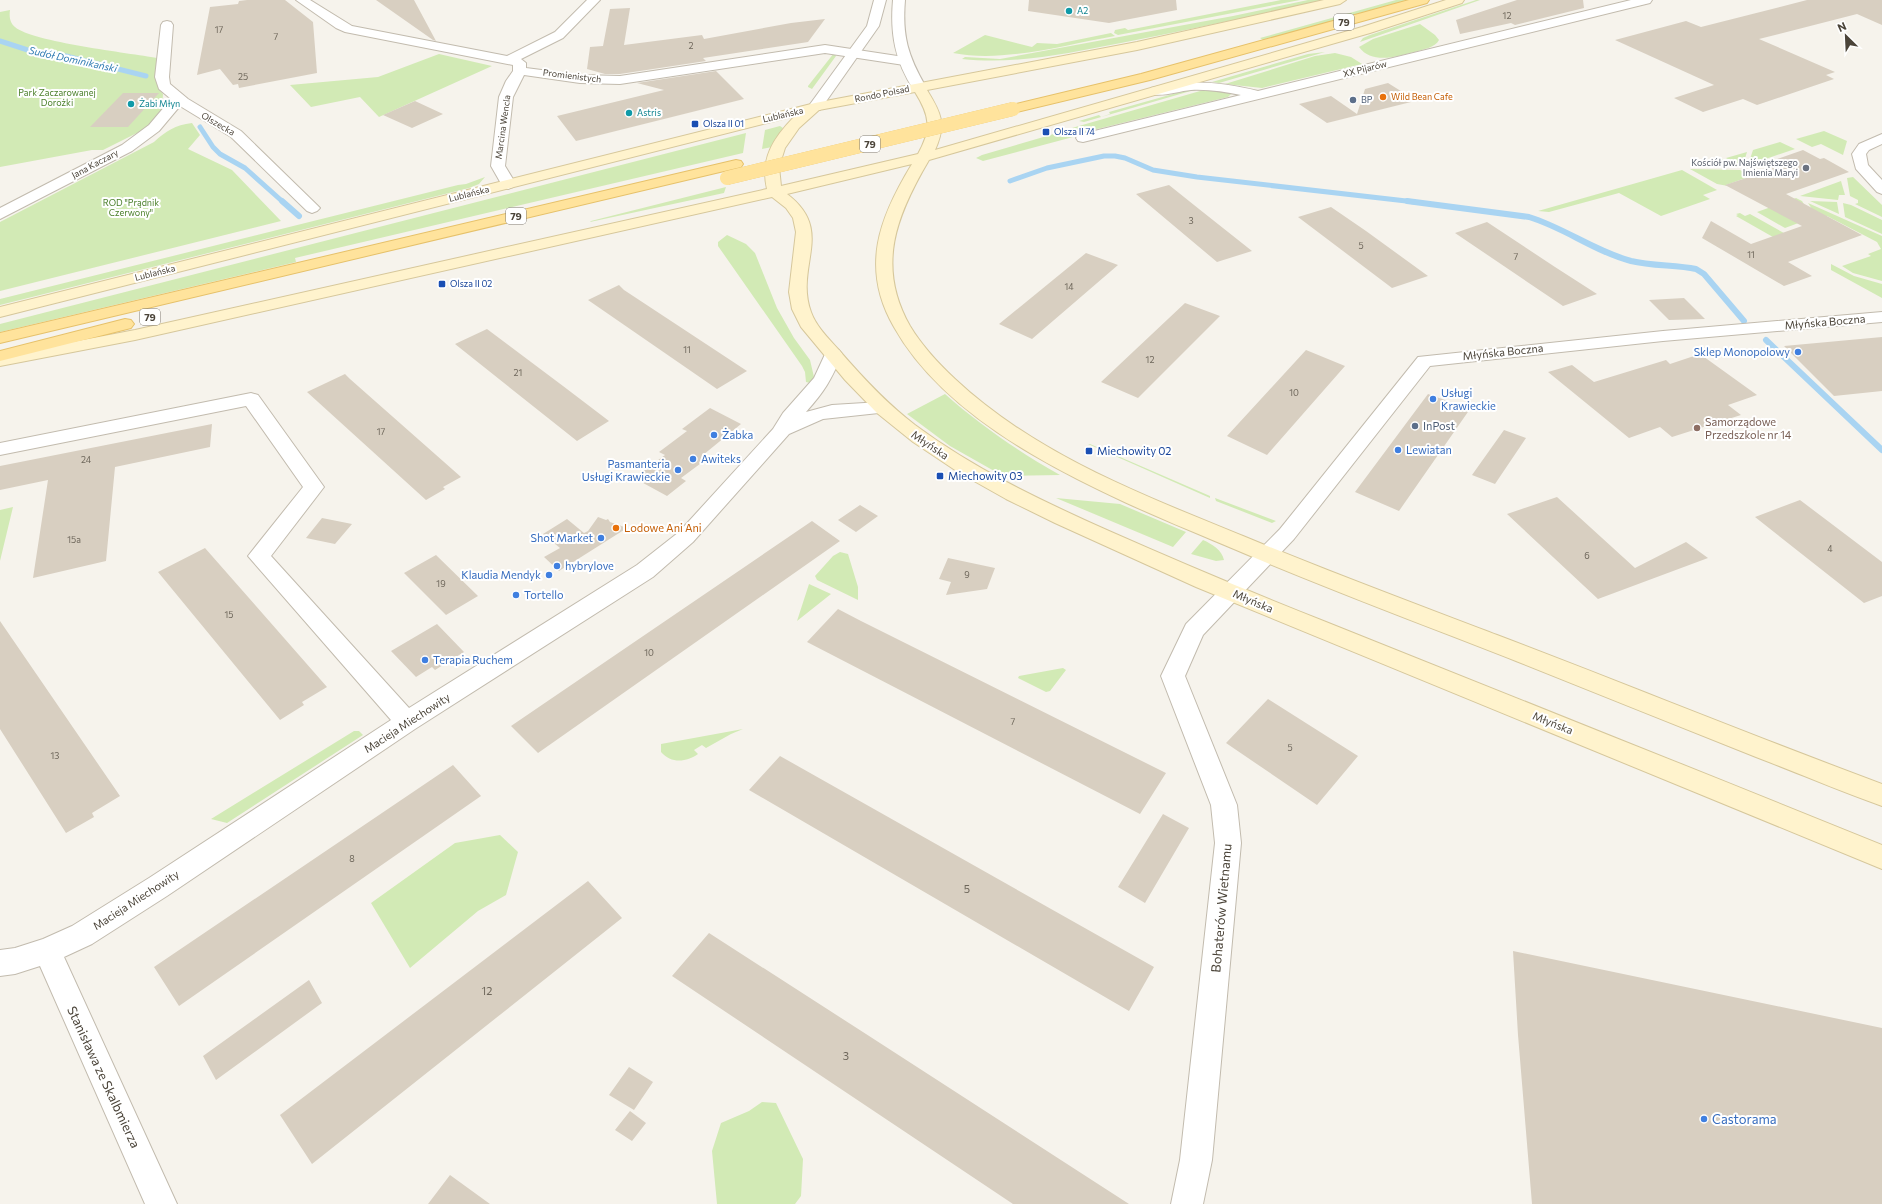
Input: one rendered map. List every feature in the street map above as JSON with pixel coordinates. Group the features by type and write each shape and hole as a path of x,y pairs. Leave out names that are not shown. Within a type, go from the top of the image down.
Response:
{"main road":[{"path":"919,87 1137,46 1340,0"},
{"name":"79","path":"0,338 298,274 727,178 1009,105 1179,56 1383,0"},
{"name":"79","path":"0,356 137,320 298,274 736,164 1145,77 1423,0"},
{"path":"0,361 135,334 775,192 924,157 1366,30 1458,0"},
{"name":"Rondo Polsad","path":"775,192 771,173 772,164 781,145 796,123 804,114 815,107 919,87 933,112 936,123 924,157"},
{"name":"Lublańska","path":"0,312 815,107"},
{"path":"924,157 911,178 891,219 886,234 883,261 884,275 890,300 900,324 924,357 950,384 991,420 1030,446 1080,473 1120,492 1268,555 1882,794"},
{"name":"Młyńska","path":"775,192 795,206 806,234 800,263 798,300 802,312 817,335 855,381 899,424 939,452 981,478 1080,527 1168,567 1882,857"}],"street":[{"path":"302,0 340,25 349,29 509,60 519,63 520,71"},
{"path":"509,60 558,35 594,0"},
{"name":"Lublańska","path":"815,107 873,26 880,0"},
{"path":"899,0 897,29 900,48 904,61 919,87"},
{"name":"XX Pijarów","path":"1084,138 1646,0"},
{"name":"Olszecka","path":"168,25 162,77 164,86 179,99 236,134 312,208"},
{"name":"Promienistych","path":"520,71 560,75 580,79 620,80 825,49 840,50 852,54 904,61"},
{"name":"Marcina Wencla","path":"508,184 498,166 499,155 506,97 513,81 520,71"},
{"path":"1153,92 1186,86 1209,85 1223,86 1256,95"},
{"name":"Jana Kaczary","path":"1,213 127,148 154,128 179,99"},
{"path":"1882,138 1864,147 1859,154 1861,166 1882,189"},
{"name":"Młyńska Boczna","path":"1230,592 1268,555 1319,495 1424,361 1657,336 1882,317"},
{"name":"Macieja Miechowity","path":"0,963 15,961 47,951 82,934 407,722 596,604 661,559 691,531 780,433 790,417 823,380 833,354"},
{"path":"0,449 251,399 314,487 259,556 407,722"},
{"name":"Macieja Miechowity","path":"780,433 802,420 825,412 881,408"},
{"name":"Bohaterów Wietnamu","path":"1188,1204 1196,1160 1228,843 1224,805 1173,676 1191,634 1230,592"},
{"name":"Stanisława ze Skalbmierza","path":"47,951 161,1204"}],"green space":[{"path":"1281,0 1300,0 1118,35 1114,33 1115,30 1125,28 1128,30"},
{"path":"1308,0 1322,0 1196,28 1062,54 1002,60 962,59 965,57 1000,59 1233,16"},
{"path":"1396,0 1407,0 1263,40 1260,38"},
{"path":"1476,0 1480,0 1360,42 1363,38 1370,35"},
{"name":"Park Zaczarowanej Dorożki","path":"10,10 12,24 25,32 60,42 157,58 156,77 160,90 163,94 162,109 154,122 141,131 103,150 92,150 0,167 0,12"},
{"path":"1420,24 1435,35 1439,40 1435,45 1415,52 1386,58 1371,56 1364,53 1359,47 1373,39"},
{"path":"1111,33 1115,36 1034,52 993,56 973,56 953,53 985,35 1032,47 1037,43 1057,44"},
{"path":"1325,52 1219,83 1212,82 1308,54"},
{"path":"834,53 836,56 812,89 808,87 808,86"},
{"path":"1335,53 1351,57 1362,64 1262,88 1225,84 1315,56"},
{"path":"439,54 492,66 379,117 360,97 311,107 290,85 378,77"},
{"path":"1207,89 1229,92 1231,94 1228,97 1085,132 1087,134 1083,135 1072,128"},
{"path":"1194,90 1084,122 1079,121 1099,115 1101,117 1110,114 1109,112 1180,92"},
{"name":"ROD \"Prądnik Czerwony\"","path":"192,123 200,135 188,149 232,170 281,221 0,291 0,222 154,142 171,129"},
{"path":"780,126 783,128 772,147 762,149 765,130"},
{"path":"1064,131 1073,137 983,161 976,158 982,155"},
{"path":"1824,131 1847,141 1843,155 1821,144 1812,147 1796,139"},
{"path":"746,133 743,153 295,258 296,262 0,332 0,324"},
{"path":"1780,142 1795,149 1748,165 1753,150"},
{"path":"1747,152 1743,165 1740,166 1726,158"},
{"path":"1723,159 1737,167 1696,167"},
{"path":"1690,169 1740,170 1751,176 1726,185 1728,186 1717,184"},
{"path":"1682,170 1717,190 1703,195 1710,199 1661,216 1619,193 1549,212 1538,211"},
{"path":"485,177 479,184 469,188 0,305 0,299 466,184"},
{"path":"1853,177 1882,205 1882,217 1855,204 1858,203 1858,200 1850,196 1847,178"},
{"path":"1841,181 1845,195 1839,195 1838,200 1800,196"},
{"path":"726,187 724,193 590,222 591,221"},
{"path":"1796,198 1802,201 1812,218 1785,228 1757,212"},
{"path":"1810,201 1837,202 1839,214"},
{"path":"1808,203 1882,236 1882,281 1853,273 1842,266 1871,256 1868,254 1881,249 1877,242 1827,216 1818,218"},
{"path":"1843,203 1851,205 1882,220 1882,234 1845,217"},
{"path":"1740,213 1745,216 1750,214 1791,237 1780,241 1736,216 1738,215 1736,214"},
{"path":"727,235 746,244 755,253 777,308 794,338 810,360 814,377 810,383 806,382 805,372 802,366 718,246 718,242"},
{"path":"1831,264 1854,276 1882,284 1882,298 1831,270"},
{"path":"945,394 1000,438 1060,475 1003,476 950,446 907,414"},
{"path":"1088,444 1210,496 1210,498"},
{"path":"1056,498 1120,504 1186,532 1173,547"},
{"path":"1215,498 1276,521 1272,523 1216,501"},
{"path":"13,507 0,561 0,510"},
{"path":"1203,540 1219,550 1224,560 1216,561 1191,554"},
{"path":"840,552 848,554 858,587 858,600 817,580 815,576 833,556"},
{"path":"809,584 831,594 797,621"},
{"path":"1063,668 1066,670 1050,691 1046,692 1018,678 1019,676"},
{"path":"743,729 706,748 702,745 694,750 698,754 689,759 674,760 665,756 661,752 661,744"},
{"path":"354,731 359,731 363,735 227,823 211,819"},
{"path":"500,835 518,852 506,895 478,911 410,968 371,903 455,843"},
{"path":"762,1102 776,1103 803,1159 801,1196 795,1204 717,1204 712,1151 721,1123 749,1111"}],"building":[{"path":"285,0 313,22 317,73 239,88 238,84 233,85 220,69 197,75 210,7 238,4 239,1"},
{"path":"376,0 414,0 436,41 433,40"},
{"path":"1029,0 1176,0 1177,10 1109,23 1028,11"},
{"path":"1517,0 1583,0 1584,8 1515,25 1511,23 1460,34 1456,20"},
{"path":"1807,0 1882,0 1882,25 1857,14 1759,39 1835,72 1826,75 1834,79 1757,105 1743,99 1703,112 1674,98 1714,85 1615,40 1686,21 1701,27"},
{"path":"630,8 624,45 702,35 704,39 791,23 825,19 808,42 703,58 706,61 620,74 605,74 587,69 590,47 603,46 610,9"},
{"name":"Astris","path":"716,71 744,99 576,141 557,116 664,90 637,83"},
{"path":"1388,83 1412,98 1406,100 1411,102 1327,123 1299,104 1331,96 1357,114 1365,89"},
{"name":"Żabi Młyn","path":"123,93 159,93 128,127 90,127"},
{"path":"415,101 443,114 412,128 383,115"},
{"path":"1803,150 1820,159 1824,158 1849,172 1786,194 1862,235 1788,262 1812,276 1784,286 1702,238 1711,221 1751,244 1802,226 1725,185 1773,169 1763,164"},
{"path":"1169,185 1252,251 1217,262 1136,194"},
{"path":"1331,207 1428,276 1392,288 1298,217"},
{"path":"1487,222 1597,294 1563,306 1455,233"},
{"path":"1086,253 1118,265 1032,339 999,324"},
{"path":"619,285 624,290 747,371 717,389 588,300"},
{"path":"1684,298 1705,319 1669,320 1649,300"},
{"path":"1185,303 1220,316 1138,398 1101,382"},
{"path":"487,329 609,421 577,441 455,344"},
{"path":"1882,337 1882,391 1834,396 1784,346"},
{"path":"1306,350 1345,366 1267,455 1227,436"},
{"path":"1700,354 1757,395 1728,405 1741,415 1672,437 1660,427 1629,438 1548,372 1572,365 1594,382 1666,360 1670,364"},
{"path":"345,374 461,477 443,487 445,489 426,500 307,392"},
{"path":"1428,394 1470,409 1399,511 1355,492"},
{"path":"710,408 741,424 703,455 708,458 681,478 686,481 667,496 634,478 665,455 659,452 687,431 682,429"},
{"path":"212,424 210,447 115,467 106,561 33,578 48,480 0,490 0,466"},
{"path":"1504,430 1526,438 1495,484 1472,475"},
{"path":"1557,497 1635,568 1686,542 1708,558 1598,599 1507,514"},
{"path":"1800,500 1882,562 1882,596 1864,603 1755,517"},
{"path":"860,505 878,516 856,532 838,520"},
{"path":"598,517 606,520 608,519 610,522 627,528 559,571 544,557 560,548 543,534 567,519 584,533 588,531"},
{"path":"322,518 352,524 335,544 306,538"},
{"path":"812,521 840,541 538,753 511,726"},
{"path":"205,548 327,687 302,702 304,705 280,720 158,572"},
{"path":"436,555 478,596 446,615 404,573"},
{"path":"948,558 995,568 987,589 946,595 951,582 939,579"},
{"path":"838,609 1166,773 1140,814 807,642"},
{"path":"0,621 120,796 92,813 94,817 66,833 0,729"},
{"name":"Terapia Ruchem","path":"437,624 464,652 435,670 432,667 416,677 391,651"},
{"path":"1268,699 1358,756 1317,805 1226,743"},
{"path":"780,756 1154,967 1129,1011 749,790"},
{"path":"453,765 481,796 179,1006 154,967"},
{"path":"1163,814 1189,828 1145,903 1118,887"},
{"path":"588,881 622,918 312,1164 280,1115"},
{"path":"709,933 1129,1204 1013,1204 672,976"},
{"name":"Castorama","path":"1513,951 1882,1028 1882,1204 1532,1204 1518,1035"},
{"path":"309,980 322,1003 216,1080 203,1056"},
{"path":"629,1067 653,1082 634,1110 609,1095"},
{"path":"630,1111 646,1123 632,1141 615,1130"},
{"path":"450,1175 490,1204 428,1204"}],"waterway":[{"name":"Sudół Dominikański","path":"0,41 37,53 66,56 146,76"},
{"name":"Sudół Dominikański","path":"200,127 213,147 220,154 245,168 283,202"},
{"path":"1010,181 1047,168 1104,156 1115,156 1125,158 1153,170 1197,177 1412,202"},
{"name":"Sudół Dominikański","path":"282,201 299,216"},
{"path":"1407,201 1412,202"},
{"path":"1412,202 1529,217 1555,227 1617,257 1647,264 1696,269 1704,274 1744,321"},
{"path":"1766,340 1882,450"}],"place":[{"name":"A2","path":"1069,11"},
{"name":"Wild Bean Cafe","path":"1383,97"},
{"name":"BP","path":"1353,100"},
{"name":"Żabi Młyn","path":"131,104"},
{"name":"Astris","path":"629,113"},
{"name":"Olsza II 01","path":"695,124"},
{"name":"Olsza II 74","path":"1046,132"},
{"name":"Kościół pw. Najświętszego Imienia Maryi","path":"1806,168"},
{"name":"Olsza II 02","path":"442,284"},
{"name":"Sklep Monopolowy","path":"1798,352"},
{"name":"Usługi Krawieckie","path":"1433,399"},
{"name":"InPost","path":"1415,426"},
{"name":"Samorządowe Przedszkole nr 14","path":"1697,428"},
{"name":"Żabka","path":"714,435"},
{"name":"Lewiatan","path":"1398,450"},
{"name":"Miechowity 02","path":"1089,451"},
{"name":"Awiteks","path":"693,459"},
{"name":"Pasmanteria Usługi Krawieckie","path":"678,470"},
{"name":"Miechowity 03","path":"940,476"},
{"name":"Lodowe Ani Ani","path":"616,528"},
{"name":"Shot Market","path":"601,538"},
{"name":"hybrylove","path":"557,566"},
{"name":"Klaudia Mendyk","path":"549,575"},
{"name":"Tortello","path":"516,595"},
{"name":"Terapia Ruchem","path":"425,660"},
{"name":"Castorama","path":"1704,1119"}]}
